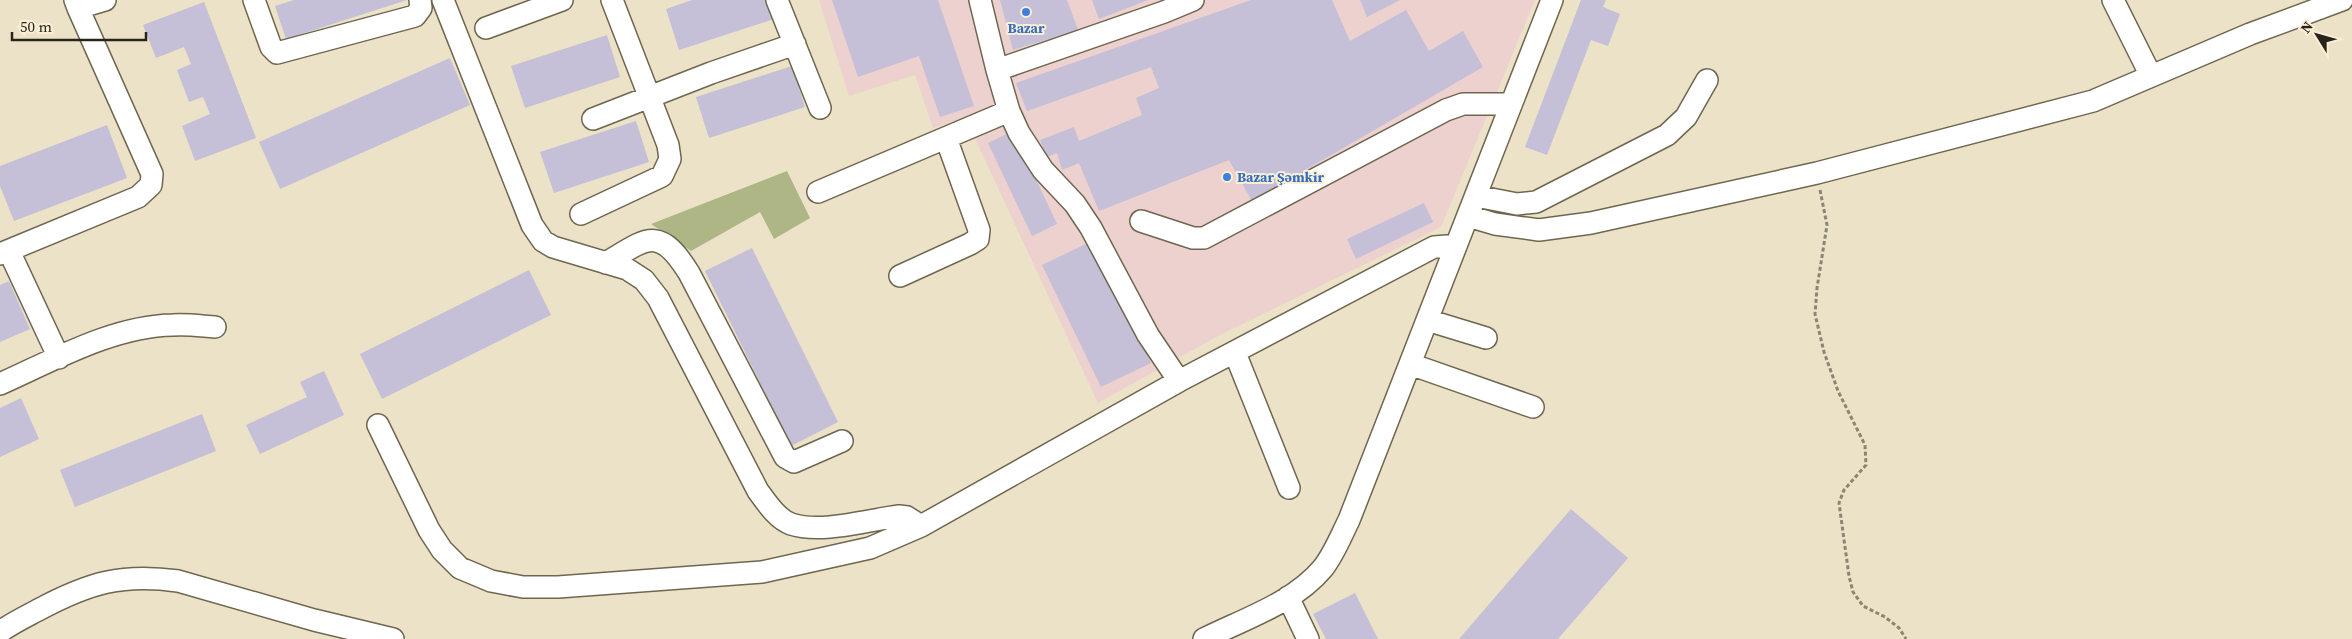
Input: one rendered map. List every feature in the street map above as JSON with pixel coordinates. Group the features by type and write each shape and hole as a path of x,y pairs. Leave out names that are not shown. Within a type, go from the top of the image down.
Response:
{"street":[{"path":"59,358 4,252 138,196 151,185 152,174 76,4 105,0"},
{"path":"254,0 271,47 277,53 415,16 421,8 420,0"},
{"path":"443,0 532,225 543,241 553,247 626,269 644,280 658,298 758,492 774,512 790,524 814,528 899,516 907,517 921,526"},
{"path":"486,28 562,0"},
{"path":"581,214 662,176 667,170 670,160 668,145 612,0"},
{"path":"777,0 820,108"},
{"path":"980,0 1009,111 1019,133 1044,170 1075,204 1091,228 1148,335 1179,382"},
{"path":"997,70 1164,12 1193,0"},
{"path":"1204,639 1288,596 1305,585 1324,567 1334,550 1348,520 1410,364 1552,0"},
{"path":"2113,0 2151,76"},
{"path":"1468,216 1495,224 1539,230 1591,223 1817,173 2092,101 2250,34 2342,0"},
{"path":"593,119 711,73 795,44"},
{"path":"1476,196 1517,204 1536,202 1667,134 1686,117 1707,80"},
{"path":"1141,221 1193,238 1204,238 1446,110 1463,104 1511,104"},
{"path":"818,192 1009,111"},
{"path":"900,276 978,239 980,230 946,138"},
{"path":"606,263 641,241 654,239 666,245 677,254 689,273 785,457 794,462 842,441"},
{"path":"378,425 429,530 442,550 460,568 499,583 523,587 558,587 762,572 870,548 921,526 1179,382 1434,247 1447,246"},
{"path":"1427,320 1486,338"},
{"path":"0,384 95,343 132,331 172,325 215,327"},
{"path":"1235,353 1289,488"},
{"path":"1410,364 1533,407"},
{"path":"0,632 71,593 103,581 157,578 178,581 314,620 393,639"},
{"path":"1288,596 1308,639"}],"path":[{"path":"1817,173 1827,225 1815,314 1824,352 1838,391 1865,445 1866,465 1844,490 1839,503 1849,576 1853,592 1863,606 1885,617 1899,628 1906,639"}],"shaded area":[{"name":"Bazar Şəmkir","path":"819,0 1535,0 1441,227 1218,336 1098,403 965,117 933,128 915,75 849,96"}],"green space":[{"path":"787,171 810,218 774,239 760,212 691,251 651,224"}],"building":[{"path":"294,0 407,0 286,39 275,6"},
{"path":"692,0 768,0 774,19 679,50 666,9"},
{"path":"832,0 938,0 974,106 940,117 919,56 858,77"},
{"path":"1000,0 1067,0 1078,30 1013,50"},
{"path":"1092,0 1148,0 1099,19"},
{"path":"1251,0 1332,0 1350,41 1406,10 1429,51 1463,31 1483,67 1252,201 1229,160 1099,211 1079,163 1062,170 1057,153 1047,157 1040,140 1074,127 1079,141 1142,115 1136,98 1159,88 1151,67 1027,111 1016,83"},
{"path":"1360,0 1400,0 1367,17"},
{"path":"1581,0 1606,0 1603,7 1620,14 1608,46 1591,40 1547,155 1525,147"},
{"path":"204,2 256,138 195,161 182,126 210,114 203,97 189,102 177,70 191,64 184,47 156,58 143,25"},
{"path":"607,35 620,77 525,108 511,66"},
{"path":"450,58 470,105 280,189 259,142"},
{"path":"792,66 805,107 709,138 696,97"},
{"path":"636,121 649,162 554,193 540,152"},
{"path":"107,125 127,178 14,221 0,186 0,166"},
{"path":"1013,131 1057,224 1032,236 988,143"},
{"path":"1424,203 1433,222 1356,259 1347,239"},
{"path":"1092,241 1151,363 1101,387 1042,265"},
{"path":"752,248 838,422 791,446 705,271"},
{"path":"529,270 551,315 382,399 360,354"},
{"path":"9,281 30,329 0,342 0,285"},
{"path":"324,371 344,415 260,454 246,425 307,397 300,382"},
{"path":"21,398 39,439 0,457 0,408"},
{"path":"202,414 216,451 75,507 60,470"},
{"path":"1571,509 1628,558 1558,639 1459,639"},
{"path":"1355,593 1378,639 1326,639 1313,614"}],"place":[{"name":"Bazar","path":"1026,12"},
{"name":"Bazar Şəmkir","path":"1227,177"}]}
